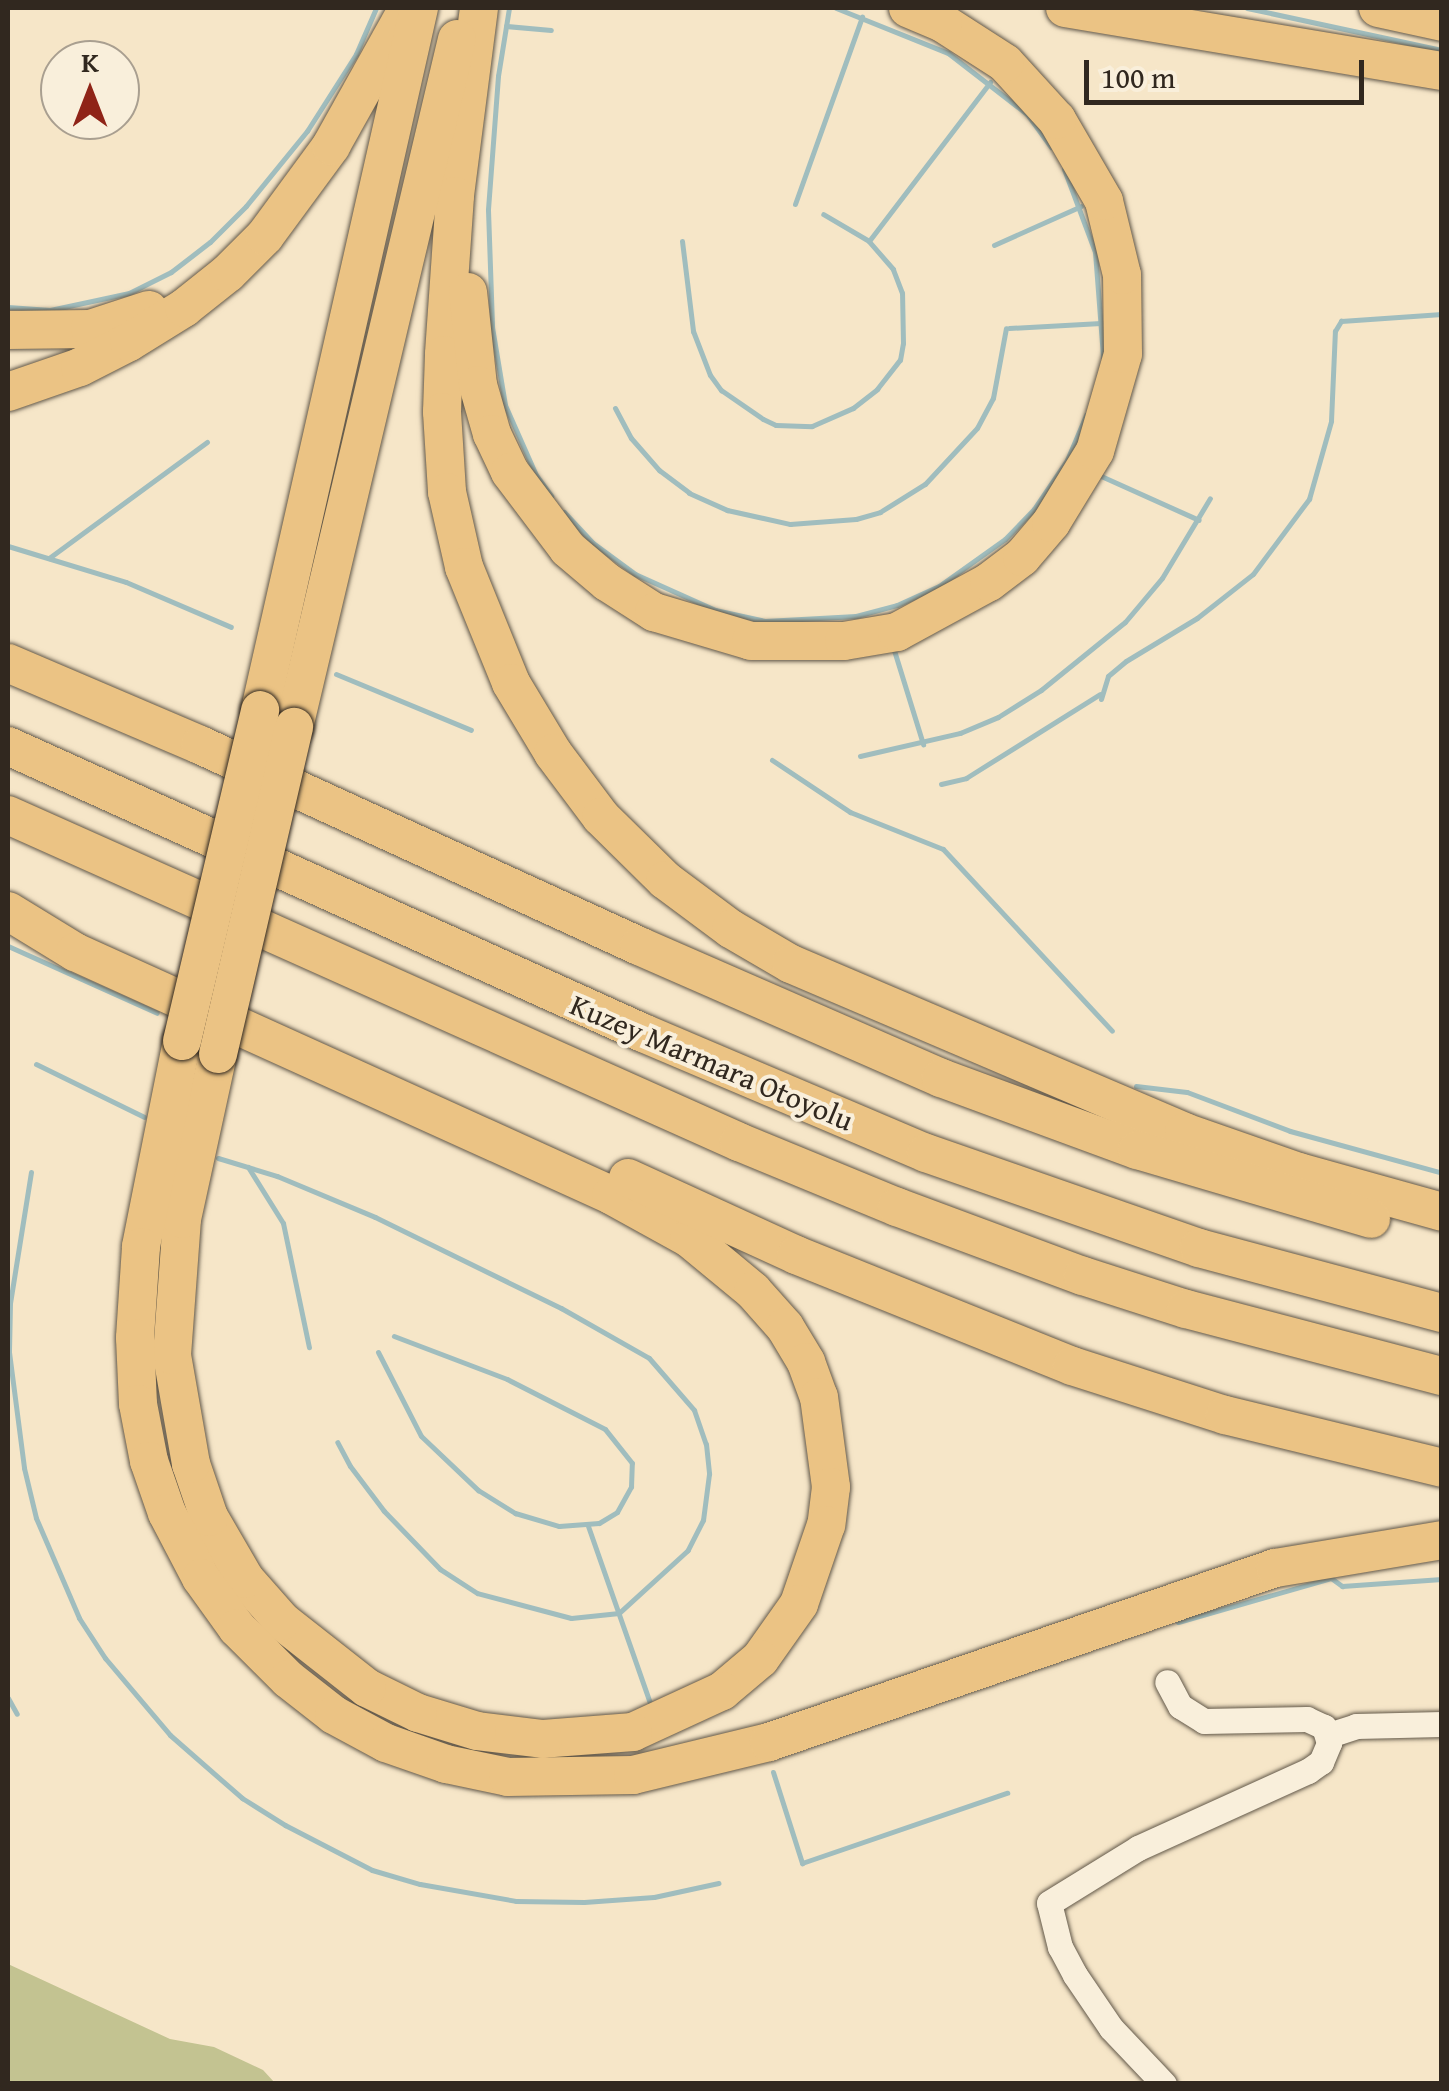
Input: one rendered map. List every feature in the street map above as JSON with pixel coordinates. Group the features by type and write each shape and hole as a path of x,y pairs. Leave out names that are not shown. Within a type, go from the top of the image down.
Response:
{"highway":[{"path":"8,392 80,366 184,308 265,236 358,105 406,8"},
{"path":"418,8 182,1040 141,1247 136,1371 149,1461 167,1513 201,1578 237,1628 288,1679 334,1715 386,1742 446,1764 508,1777 633,1775 769,1742 1275,1568 1442,1540"},
{"path":"8,909 74,952 611,1194 689,1238 753,1291 785,1327 806,1362 819,1397 831,1488 826,1525 799,1604 760,1659 722,1691 634,1732 542,1740 476,1731 418,1714 367,1688 282,1621 245,1579 210,1517 191,1464 172,1355 182,1219 218,1054 294,727 420,184 466,8"},
{"path":"479,8 456,196 445,338 442,412 447,492 464,567 511,683 553,753 601,817 664,880 731,929 791,964 1184,1132 1299,1172 1442,1212"},
{"path":"471,84 466,266 475,368 492,434 536,511 568,549 607,582 654,612 750,641 844,641 897,632 935,614 1022,557 1051,523 1096,451 1123,354 1125,311 1116,243 1104,201 1075,145 1005,63 943,23 908,8"},
{"path":"1065,8 1442,71"},
{"path":"1378,8 1442,22"},
{"path":"8,330 61,332 145,312 205,276 292,198"},
{"path":"8,663 200,744 639,946 940,1078 1214,1175 1442,1236"},
{"name":"Kuzey Marmara Otoyolu","path":"8,746 643,1034 926,1153 1199,1248 1442,1313"},
{"name":"Kuzey Marmara Otoyolu","path":"8,816 720,1134 898,1207 1083,1276 1186,1309 1442,1376"},
{"path":"8,909 130,951 796,1255 1001,1341 1225,1415 1442,1468"}],"street":[{"path":"1164,2084 1111,2028 1075,1975 1060,1948 1049,1903 1138,1848 1308,1772 1326,1753 1329,1735 1324,1727 1307,1719 1204,1721 1180,1706 1167,1682"},
{"path":"1329,1735 1356,1726 1442,1724"}],"green space":[{"path":"8,1964 170,2039 214,2047 263,2070 275,2083 8,2083"}],"waterway":[{"path":"8,307 50,310 129,293 171,272 210,242 246,206 307,131 356,54 376,8"},
{"path":"509,8 498,76 488,210 492,327 505,405 536,475 551,496"},
{"path":"836,8 948,53 1027,114 1051,147"},
{"path":"1247,8 1442,50"},
{"path":"795,204 862,17"},
{"path":"506,26 551,30"},
{"path":"869,241 990,82"},
{"path":"1064,169 1095,252 1103,357"},
{"path":"994,245 1081,206"},
{"path":"682,241 693,331 710,375 721,390 763,419 776,425 812,426 853,408 877,389 900,360 903,343 902,293 893,269 869,241 823,214"},
{"path":"1101,699 1108,676 1126,661 1197,618 1253,574 1309,499 1331,421 1335,331 1341,321 1442,314"},
{"path":"1009,328 1101,323"},
{"path":"615,408 631,438 659,470 689,493 727,510 790,524 856,519 880,512 925,484 977,428 993,398 1006,328"},
{"path":"564,512 593,543 635,574 715,610 765,621 856,616 897,605 939,586 1005,539 1034,509 1067,460 1086,415"},
{"path":"49,558 207,442"},
{"path":"1101,476 1199,520"},
{"path":"860,756 960,733 998,717 1041,690 1125,622 1162,578 1210,498"},
{"path":"8,546 126,582 231,627"},
{"path":"893,647 923,744"},
{"path":"336,674 471,730"},
{"path":"941,784 966,778 1100,694"},
{"path":"772,760 850,812 943,849 1112,1031"},
{"path":"8,946 157,1013"},
{"path":"36,1064 144,1117"},
{"path":"1136,1086 1187,1092 1290,1131 1442,1173"},
{"path":"218,1158 277,1176 375,1217 561,1308 649,1358 694,1410 706,1444 709,1474 703,1520 688,1550 619,1613 571,1618 477,1593 440,1569 384,1511 337,1442"},
{"path":"248,1167 283,1223 309,1347"},
{"path":"31,1172 10,1303 9,1352 24,1468 36,1518 79,1618 105,1658 170,1735 242,1798 285,1825 372,1870 420,1884 516,1901 584,1902 654,1897 718,1883"},
{"path":"378,1352 421,1436 478,1490 515,1513 559,1526 599,1523 617,1512 631,1487 632,1463 605,1429 507,1379 394,1336"},
{"path":"588,1526 650,1703"},
{"path":"1178,1622 1331,1578 1342,1586 1442,1579"},
{"path":"8,1698 17,1714"},
{"path":"773,1772 802,1863 1007,1793"}]}
